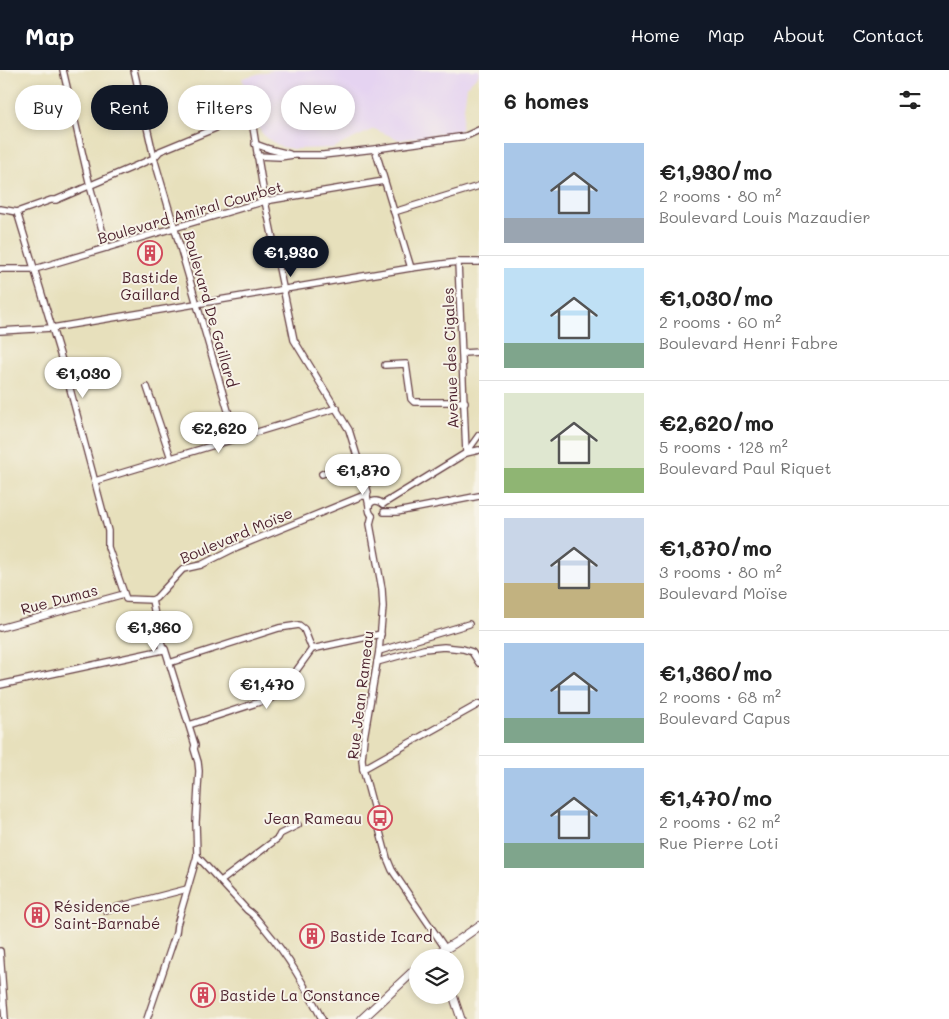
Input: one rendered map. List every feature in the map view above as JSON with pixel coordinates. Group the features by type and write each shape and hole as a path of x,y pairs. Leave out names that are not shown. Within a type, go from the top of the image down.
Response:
{"main road":[{"path":"445,948 479,926"},
{"path":"362,1019 409,975"}],"street":[{"path":"63,70 90,186 108,248"},
{"name":"Boulevard De Gaillard","path":"134,70 154,158 236,438"},
{"path":"0,210 17,212 56,200 154,158 160,151 245,116 250,117 282,289 294,340 350,430 368,492 369,513 372,516 379,517 384,512 397,512 479,496"},
{"path":"257,156 280,157 375,149 466,136 479,130"},
{"path":"255,144 293,155"},
{"path":"375,149 411,268"},
{"name":"Boulevard Amiral Courbet","path":"0,269 35,269 265,202 384,181"},
{"path":"394,212 479,186"},
{"path":"17,212 95,481 108,531 108,546 126,599 152,600 163,650 165,649 170,663 195,745 194,749 198,762 197,856 176,925 176,933 147,1019"},
{"path":"0,331 52,328 411,268 458,262 479,262"},
{"name":"Avenue des Cigales","path":"458,262 463,353 462,402 466,453"},
{"path":"463,353 479,352"},
{"path":"385,365 406,364 411,399 414,402 462,402"},
{"path":"147,387 171,458"},
{"path":"95,481 336,408"},
{"path":"466,453 479,435"},
{"path":"383,504 466,453 479,450"},
{"path":"322,474 358,459"},
{"name":"Boulevard Moïse","path":"152,600 183,569 201,565 238,547 362,496 367,496"},
{"path":"369,506 372,502 380,502 383,504 384,512"},
{"name":"Rue Jean Rameau","path":"372,516 370,524 382,589 383,607 378,662 364,738 363,769 392,870 445,948"},
{"name":"Rue Dumas","path":"0,628 124,594"},
{"path":"379,651 469,624"},
{"path":"170,663 279,628 299,625 304,629 312,649"},
{"path":"189,725 278,696 312,649 381,634"},
{"path":"378,662 424,649 444,647 472,652 479,663"},
{"path":"0,684 163,650"},
{"path":"363,769 479,704"},
{"path":"221,881 278,838 280,834 298,825"},
{"path":"197,856 247,910 253,914 280,948 294,968 322,1019"},
{"path":"106,910 187,889"},
{"path":"0,951 5,1019"},
{"path":"456,1004 461,1019"}],"shaded area":[{"path":"273,70 479,70 479,74 467,86 461,130 400,140 374,129 333,148 293,149 282,147 266,138 260,130 271,130 271,85 244,85 242,78"}],"place":[{"name":"Bastide Gaillard","path":"150,253"},
{"name":"Jean Rameau","path":"380,818"},
{"name":"Résidence Saint-Barnabé","path":"37,915"},
{"name":"Bastide Icard","path":"312,936"},
{"name":"Bastide La Constance","path":"203,995"}]}
